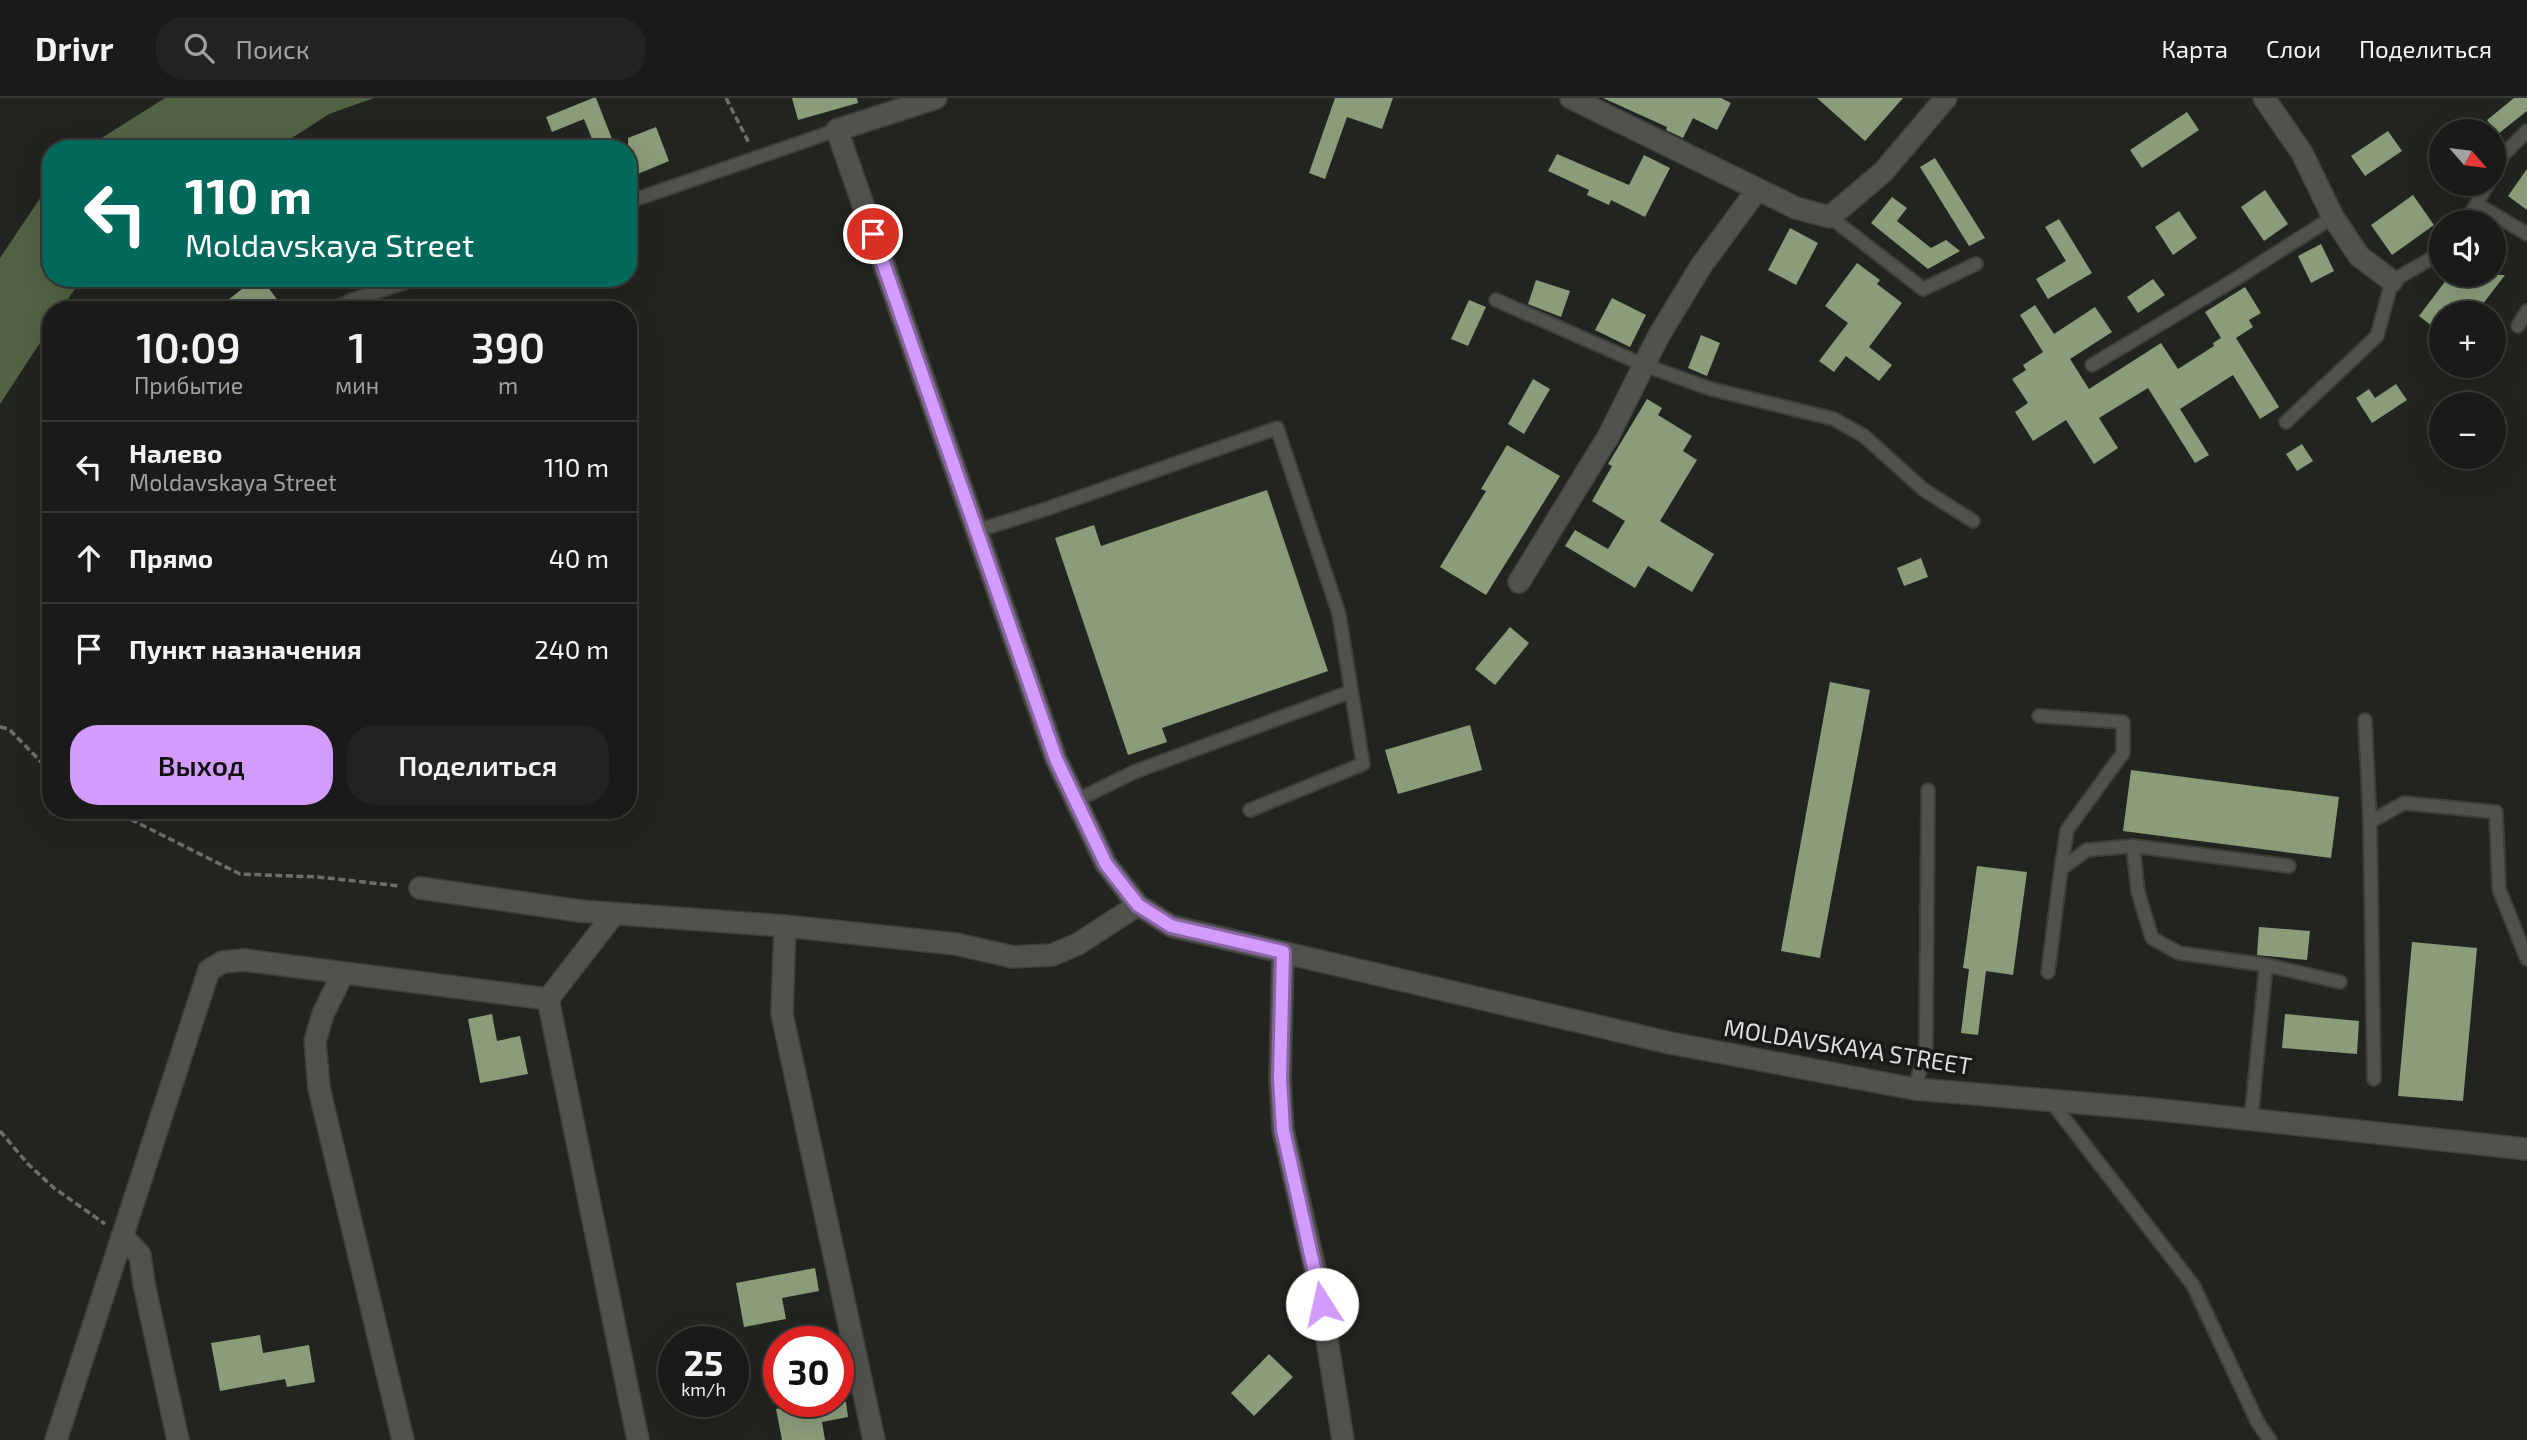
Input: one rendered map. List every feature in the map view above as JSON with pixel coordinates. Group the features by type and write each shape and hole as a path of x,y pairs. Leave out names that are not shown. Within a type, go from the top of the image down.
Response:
{"street":[{"path":"837,130 936,98"},
{"path":"1572,98 1796,208 1830,217 1883,172 1946,98"},
{"path":"2264,98 2302,153 2333,217 2359,256 2392,281"},
{"name":"MOLDAVSKAYA STREET","path":"837,130 1056,759 1106,864 1138,905 1171,926 1670,1043 1915,1089 2050,1100 2527,1149"},
{"path":"1519,582 1608,437 1658,337 1702,267 1758,190"},
{"path":"420,888 509,903 614,914 785,926 956,944 1013,957 1052,955 1078,944 1138,905"},
{"path":"614,914 548,999 638,1440"},
{"path":"785,926 782,1014 874,1440"},
{"path":"1283,952 1280,1079 1283,1130 1317,1277 1343,1440"},
{"path":"56,1440 209,970 223,962 244,960 548,999"},
{"path":"343,972 323,1014 315,1041 319,1088 403,1440"},
{"path":"122,1236 140,1255 178,1440"}],"lane":[{"path":"637,199 837,130"},
{"path":"2506,152 2527,131"},
{"path":"2473,210 2481,196"},
{"path":"2477,204 2527,234"},
{"path":"1830,217 1923,289 1976,264"},
{"path":"2092,365 2333,217"},
{"path":"2286,422 2377,336 2392,281 2429,260"},
{"path":"350,301 391,287"},
{"path":"1496,300 1644,365 1711,389 1834,419 1864,436 1924,490 1973,521"},
{"path":"2518,326 2527,311"},
{"path":"976,531 1277,428 1339,614 1363,764 1250,810"},
{"path":"1075,801 1134,772 1350,692"},
{"path":"2039,716 2123,722 2123,753 2067,830 2048,972"},
{"path":"2365,720 2370,822 2374,1079"},
{"path":"1915,1089 1926,1045 1928,790"},
{"path":"2370,822 2404,803 2496,812 2498,889 2527,959"},
{"path":"2061,869 2087,850 2133,846 2289,866"},
{"path":"2133,846 2138,892 2152,938 2179,953 2266,965 2340,982"},
{"path":"2251,1120 2266,965"},
{"path":"2050,1100 2193,1284 2258,1423 2270,1440"},
{"path":"2527,1137 2527,1149"}],"path":[{"path":"726,98 756,157"},
{"path":"0,727 9,729 42,763"},
{"path":"130,819 240,874 317,877 420,888"},
{"path":"0,1130 28,1164 54,1188 122,1236"}],"shaded area":[{"path":"165,98 374,98 329,114 289,140 98,140"},
{"path":"42,195 42,287 78,287 67,301 42,301 42,340 0,404 0,258"}],"building":[{"path":"596,98 612,140 592,140 584,119 552,132 546,117"},
{"path":"792,98 857,98 858,103 798,120"},
{"path":"1335,98 1393,98 1382,129 1347,117 1325,179 1309,173"},
{"path":"1603,98 1721,98 1731,103 1717,130 1693,118 1683,138 1666,130 1667,127"},
{"path":"1817,98 1903,98 1865,141"},
{"path":"2514,98 2527,98 2527,111 2506,128 2506,119 2488,119"},
{"path":"2187,112 2199,130 2142,168 2130,150"},
{"path":"656,127 669,161 637,174 637,140 628,138"},
{"path":"2388,131 2402,151 2365,176 2351,156"},
{"path":"1557,154 1629,185 1644,155 1670,168 1645,217 1611,200 1609,205 1587,195 1589,190 1548,171"},
{"path":"1935,158 1985,238 1969,246 1920,167"},
{"path":"2527,169 2527,210 2508,196"},
{"path":"2265,190 2288,224 2264,241 2241,207"},
{"path":"2413,195 2429,218 2429,229 2392,255 2371,225"},
{"path":"1892,197 1907,208 1897,221 1931,248 1946,240 1960,251 1928,269 1871,223"},
{"path":"2179,211 2197,238 2173,255 2155,227"},
{"path":"2059,219 2092,273 2048,299 2036,279 2066,261 2045,227"},
{"path":"1790,228 1818,243 1796,285 1768,270"},
{"path":"2321,244 2334,271 2311,283 2298,256"},
{"path":"1857,263 1880,280 1877,284 1902,303 1869,347 1892,365 1879,381 1846,356 1834,372 1819,361 1848,323 1825,306"},
{"path":"2153,279 2165,295 2138,313 2127,297"},
{"path":"1536,280 1570,291 1561,317 1528,304"},
{"path":"245,287 268,287 278,301 229,301"},
{"path":"2245,287 2261,313 2249,320 2253,327 2236,338 2279,407 2260,419 2233,375 2180,409 2209,455 2195,463 2148,388 2099,418 2118,448 2094,464 2066,420 2033,441 2015,412 2028,403 2012,379 2026,370 2023,365 2043,352 2020,315 2035,305 2054,334 2095,307 2112,332 2070,359 2089,389 2161,343 2178,369 2214,346 2213,343 2221,338 2205,312"},
{"path":"2441,287 2496,287 2485,301 2430,301"},
{"path":"1612,298 1646,315 1630,347 1595,330"},
{"path":"1469,300 1486,307 1468,346 1451,339"},
{"path":"2429,303 2429,324 2419,316"},
{"path":"1701,335 1720,343 1707,376 1688,368"},
{"path":"1533,379 1550,389 1524,434 1508,424"},
{"path":"2396,384 2407,400 2372,423 2356,398 2369,389 2375,398"},
{"path":"1647,399 1662,408 1658,415 1692,436 1683,451 1697,460 1660,521 1714,554 1692,592 1648,566 1635,588 1565,546 1575,530 1608,549 1625,521 1592,501 1612,466 1608,464"},
{"path":"2302,444 2313,461 2297,471 2286,454"},
{"path":"1507,445 1560,476 1486,595 1440,567 1486,491 1481,489"},
{"path":"1267,490 1328,671 1162,728 1167,742 1128,755 1055,538 1094,525 1101,546"},
{"path":"1921,558 1928,577 1904,586 1897,568"},
{"path":"1510,627 1529,643 1495,685 1475,669"},
{"path":"1830,682 1870,690 1820,958 1781,951"},
{"path":"1470,725 1482,770 1398,794 1385,750"},
{"path":"2131,770 2339,797 2331,858 2123,831"},
{"path":"1977,866 2027,872 2013,975 1986,971 1978,1035 1961,1033 1969,969 1963,968"},
{"path":"2259,927 2310,931 2307,960 2257,955"},
{"path":"2412,942 2477,948 2463,1101 2398,1096"},
{"path":"492,1014 497,1041 520,1036 528,1074 480,1083 468,1019"},
{"path":"2285,1014 2359,1021 2357,1054 2282,1048"},
{"path":"815,1268 819,1291 782,1298 786,1319 744,1326 736,1283"},
{"path":"260,1335 263,1353 309,1345 315,1382 287,1387 285,1379 220,1391 211,1343"},
{"path":"1269,1354 1293,1377 1254,1416 1231,1393"},
{"path":"778,1417 848,1417 822,1422 825,1440 782,1440"}],"route":[{"path":"873,234 1056,759 1106,864 1138,905 1171,926 1283,952 1280,1079 1283,1130 1322,1304"}]}
